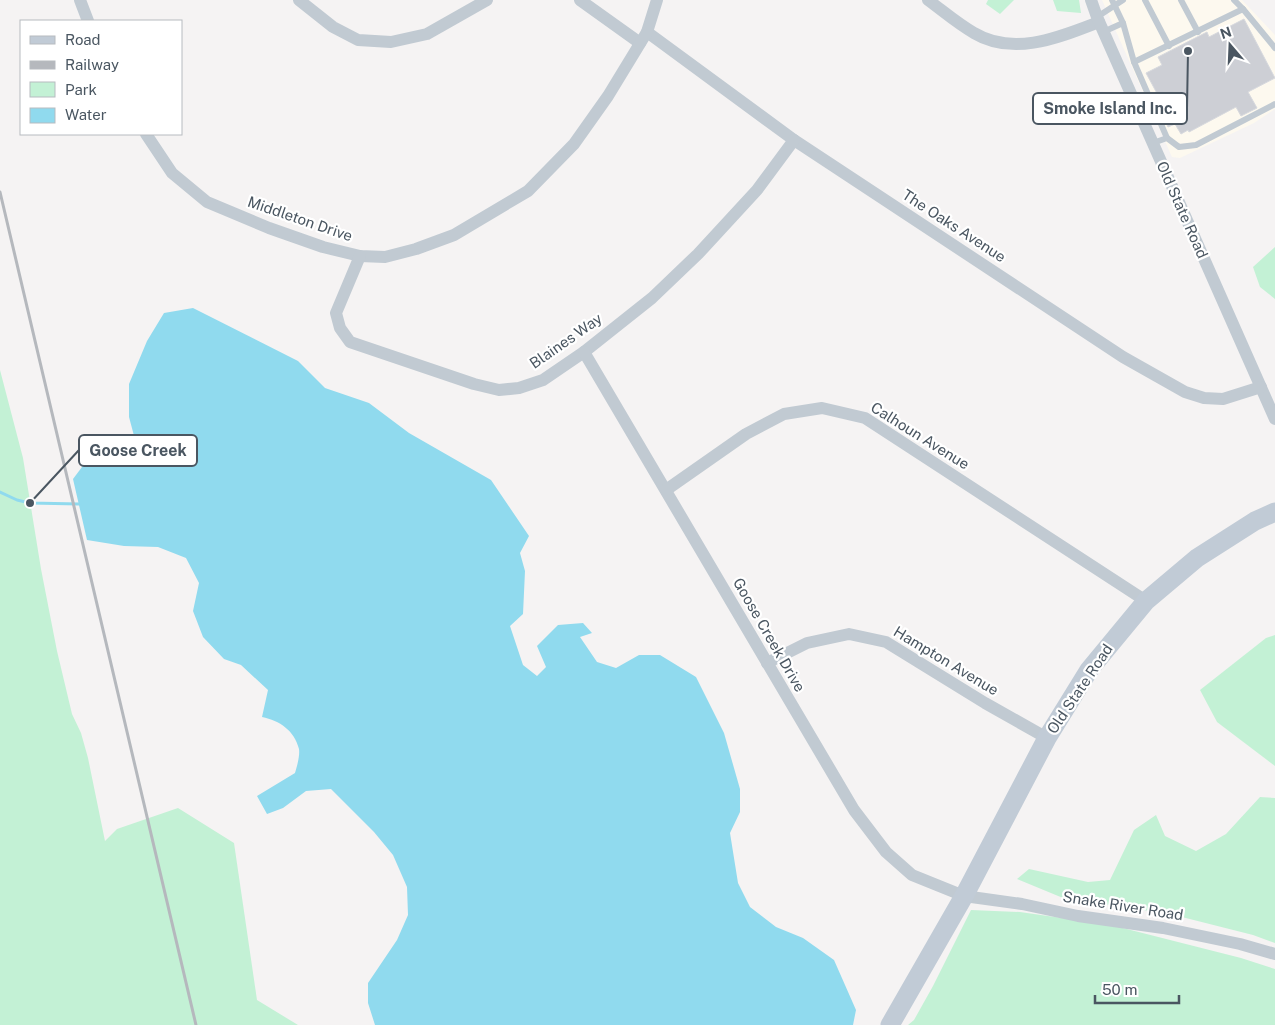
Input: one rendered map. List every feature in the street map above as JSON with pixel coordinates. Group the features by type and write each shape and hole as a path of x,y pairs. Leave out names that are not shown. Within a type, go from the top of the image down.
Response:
{"main road":[{"name":"Old State Road","path":"890,1025 964,896 1047,738 1089,670 1146,601 1197,558 1255,521 1275,512"}],"street":[{"path":"80,0 88,20"},
{"path":"299,0 333,27 358,40 391,42 427,34 487,0"},
{"path":"580,0 640,44"},
{"name":"Middleton Drive","path":"147,135 172,173 207,202 269,228 323,247 360,256 385,257 416,249 454,235 528,191 574,144 608,96 647,32 657,0"},
{"path":"928,0 975,34 998,43 1022,45 1064,36 1100,24"},
{"name":"Old State Road","path":"1091,0 1275,419"},
{"name":"The Oaks Avenue","path":"647,32 794,140 1123,357 1185,392 1204,398 1223,399 1261,387"},
{"name":"Blaines Way","path":"360,256 336,313 340,328 350,342 474,384 499,390 519,388 543,380 584,352 652,298 698,254 757,190 794,140"},
{"name":"Goose Creek Drive","path":"584,352 854,810 886,852 912,875 964,896"},
{"name":"Calhoun Avenue","path":"666,490 746,434 784,414 822,408 865,418 1146,601"},
{"name":"Hampton Avenue","path":"767,663 807,643 849,634 886,642 985,703 1047,738"},
{"name":"Snake River Road","path":"964,896 1022,904 1078,916 1163,928 1240,944 1275,954"}],"lane":[{"path":"1100,24 1113,3 1123,0"},
{"path":"1145,0 1169,46"},
{"path":"1181,0 1198,32"},
{"path":"1237,1 1275,48"},
{"path":"1113,3 1123,23 1134,62 1167,138 1179,147 1196,145 1275,104"},
{"path":"1134,62 1243,9"},
{"path":"1100,24 1123,23"},
{"path":"1153,143 1167,138"}],"shaded area":[{"path":"1102,0 1242,0 1275,35 1275,109 1254,123 1180,158 1172,157"}],"green space":[{"path":"988,0 1014,0 1000,14 986,4"},
{"path":"1053,0 1079,0 1081,13 1057,11"},
{"path":"1275,247 1275,299 1260,287 1253,267"},
{"path":"0,370 23,458 41,569 57,651 72,714 81,733 88,758 105,841 117,829 178,808 234,843 257,1000 298,1025 0,1025"},
{"path":"1275,635 1275,766 1217,722 1200,690 1266,638"},
{"path":"1260,797 1275,798 1275,943 1253,935 1170,914 1063,898 1017,879 1029,869 1088,882 1110,880 1134,830 1156,815 1165,836 1196,851 1226,834"},
{"path":"971,910 1020,912 1111,925 1241,958 1275,969 1275,1025 908,1025 914,1020 933,986"}],"water":[{"path":"193,308 298,361 325,388 369,403 409,433 491,480 529,536 520,553 525,571 523,614 510,626 523,665 537,676 546,667 537,646 558,625 583,623 592,633 580,637 597,662 616,668 639,655 660,655 696,677 724,733 740,789 740,812 730,833 738,883 750,907 776,927 803,938 834,960 856,1010 853,1025 375,1025 368,1003 368,983 397,940 408,915 407,887 393,855 374,832 331,789 306,791 283,808 267,814 257,796 295,773 299,758 297,742 285,727 275,721 262,717 268,690 241,665 224,659 203,637 193,611 199,583 186,558 158,547 124,546 87,540 73,479 88,459 108,457 130,466 137,447 129,417 129,384 147,341 164,313"}],"building":[{"path":"1244,19 1275,78 1248,92 1257,108 1241,116 1236,107 1189,132 1188,130 1181,134 1175,124 1168,127 1161,112 1166,110 1146,73 1162,65 1158,57 1207,32 1209,37"}],"waterway":[{"path":"0,492 17,500 30,503 79,504"}],"railway":[{"path":"0,192 196,1025"}],"place":[{"name":"Smoke Island Inc.","path":"1188,51"},
{"name":"Goose Creek","path":"30,503"}]}
